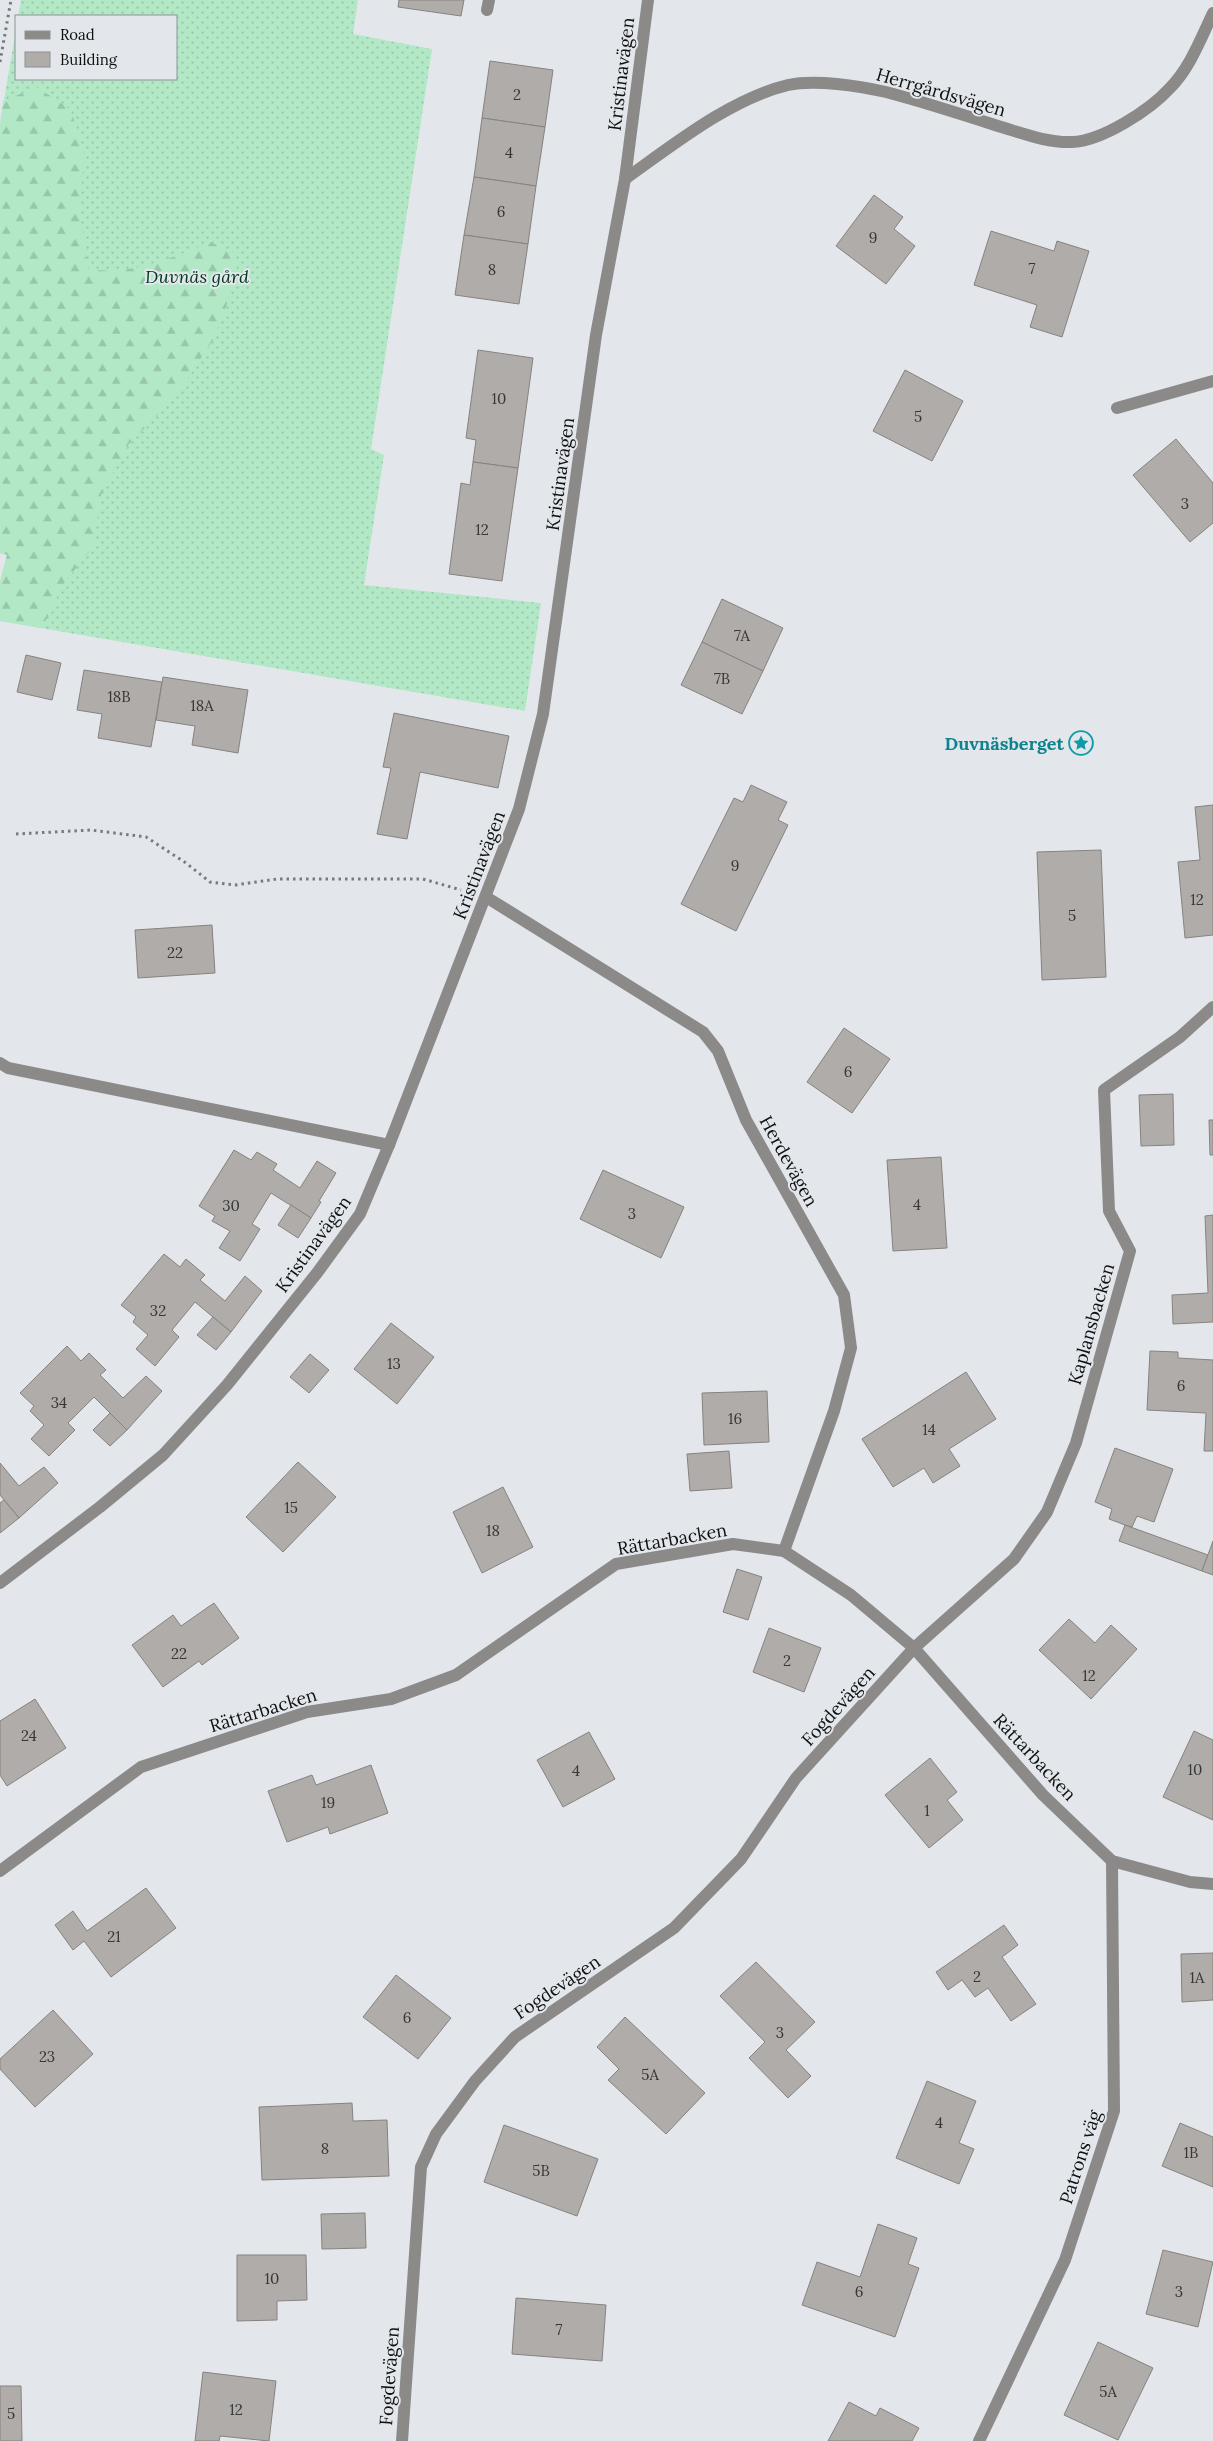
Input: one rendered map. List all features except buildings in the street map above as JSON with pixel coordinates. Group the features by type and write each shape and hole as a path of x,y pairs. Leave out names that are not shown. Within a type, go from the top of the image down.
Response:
{"street":[{"name":"Kristinavägen","path":"0,1583 100,1507 163,1455 227,1385 317,1273 360,1214 389,1145 519,809 543,714 596,335 625,179 648,0"},
{"name":"Herrgårdsvägen","path":"625,179 681,139 740,103 789,85 832,84 869,88 905,97 1038,138 1072,142 1100,135 1138,114 1170,88 1194,52 1213,13"},
{"path":"1117,408 1213,381"},
{"name":"Herdevägen","path":"486,898 703,1032 718,1051 746,1120 844,1295 851,1348 834,1411 784,1551"},
{"name":"Kaplansbacken","path":"914,1648 1014,1559 1047,1512 1076,1443 1130,1251 1109,1210 1104,1090 1180,1037 1213,1007"},
{"path":"0,1063 8,1068 389,1145"},
{"name":"Rättarbacken","path":"0,1871 141,1767 307,1712 391,1699 456,1675 616,1564 733,1544 784,1551 851,1595 914,1648 1043,1795 1112,1861 1190,1882 1213,1884"},
{"name":"Fogdevägen","path":"402,2441 421,2167 436,2134 475,2081 515,2037 674,1928 741,1859 796,1778 914,1648"},
{"name":"Patrons väg","path":"979,2441 1065,2260 1114,2111 1112,1861"}],"path":[{"path":"0,62 11,0"},
{"path":"16,834 91,830 146,837 186,863 210,882 235,885 277,879 423,879 486,898"}],"green space":[{"name":"Duvnäs gård","path":"21,0 358,0 353,34 432,49 371,449 384,455 364,585 541,603 525,711 0,621 0,582 7,555 0,553 0,124 15,35 15,80 178,80 178,15 18,15"},
{"path":"37,87 71,110 84,154 80,212 88,268 118,270 134,268 182,254 210,242 236,253 227,304 213,340 176,396 128,445 101,495 93,547 64,583 42,628 0,621 0,582 7,555 0,553 0,124 3,101"}],"place":[{"name":"Duvnäsberget","path":"1081,743"}]}
